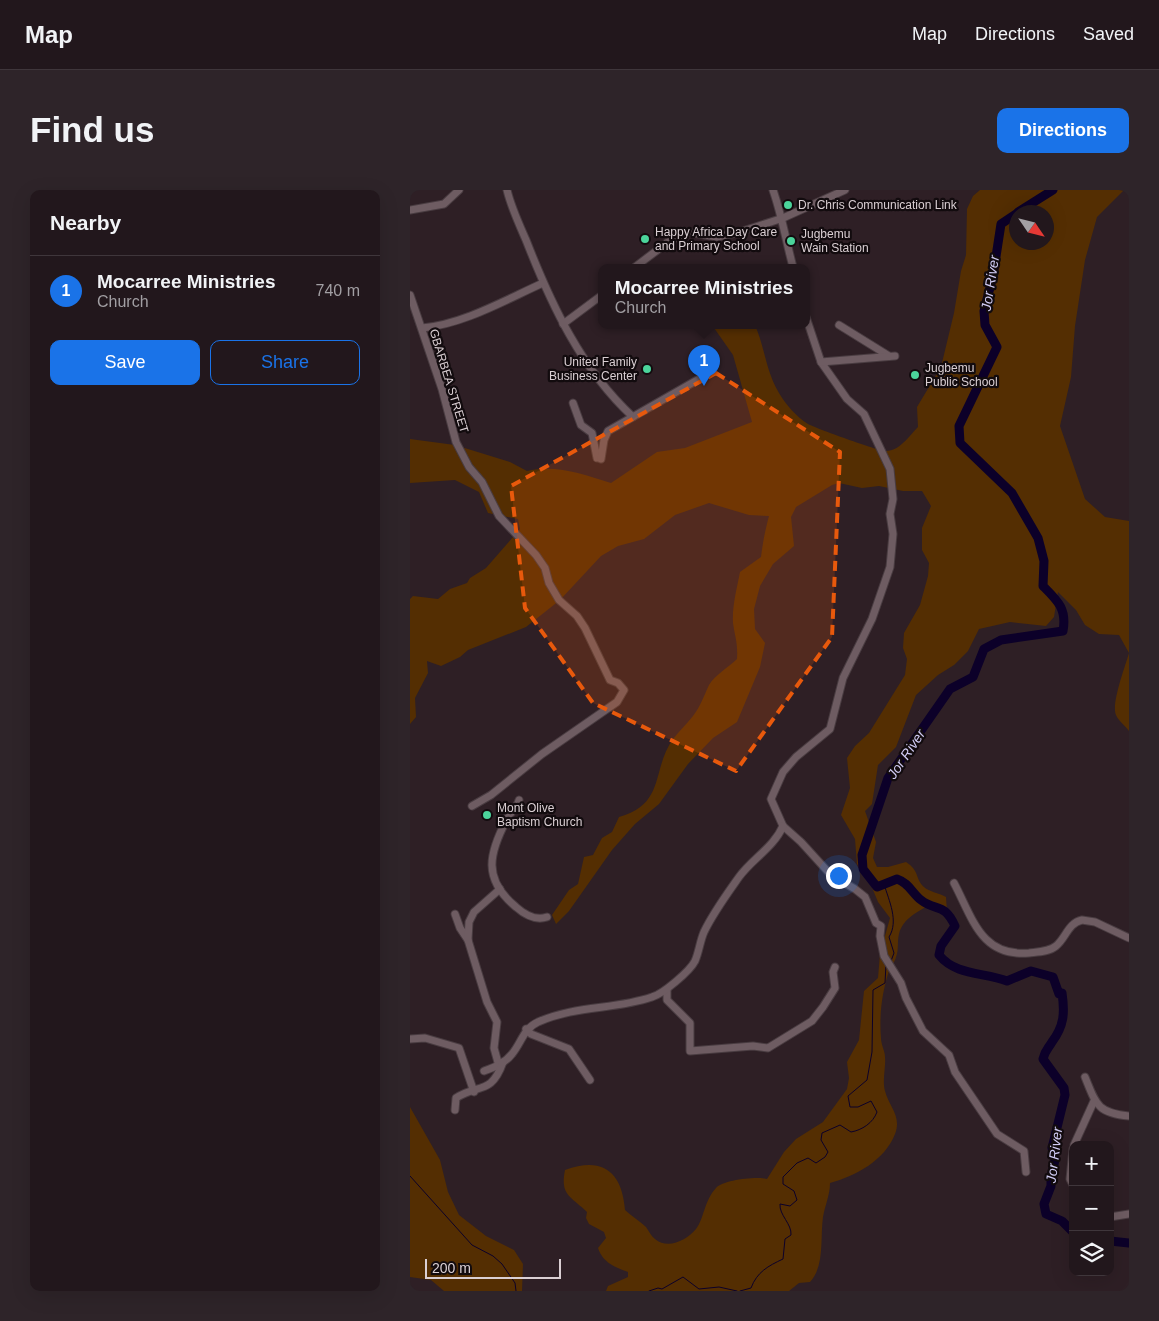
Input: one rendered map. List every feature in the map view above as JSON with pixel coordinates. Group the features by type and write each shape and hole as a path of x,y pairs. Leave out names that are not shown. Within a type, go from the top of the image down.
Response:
{"street":[{"path":"410,210 444,204 459,190"},
{"path":"506,190 543,283 563,324 612,398 633,418"},
{"path":"773,190 782,218 785,242 792,264"},
{"path":"639,264 668,242 687,232 717,238 782,218 845,190"},
{"path":"422,328 436,326 480,310 543,283"},
{"name":"GBARBEA STREET","path":"410,295 454,428 456,442 470,467 482,482 499,516 546,568 549,583 559,600 577,616 592,640 610,680 618,683 624,690 620,698 510,778 491,795 472,806"},
{"path":"563,324 598,298"},
{"path":"821,362 892,356 839,325"},
{"path":"810,329 821,362 847,399 864,414 890,469 893,499 890,514 893,534 890,567 872,620 843,678 830,729 796,757 783,772 772,799 783,826 790,831 831,875 855,889 864,897 876,923 880,926 884,956 901,983 906,998 923,1030 949,1055 955,1072 997,1134 1024,1151 1026,1172"},
{"path":"573,403 582,425 592,433 596,458 601,457 608,431 699,379"},
{"path":"519,800 517,807 508,816 490,863 492,875 500,889 515,907 539,920 547,917"},
{"path":"783,826 778,837 739,876 704,932 692,966 672,982 666,1000 690,1023 690,1051 753,1046 768,1048 812,1021 835,988 834,972 836,967"},
{"path":"954,883 985,940 1006,953 1048,950 1055,947 1069,927 1082,920 1095,922 1129,938"},
{"path":"468,940 469,922 474,912 500,889"},
{"path":"455,914 460,928 468,940 487,1002 497,1022 494,1048 501,1064 499,1074 491,1084 456,1098 456,1110"},
{"path":"484,1071 501,1064 512,1054 526,1029 537,1023 576,1009 614,1006 653,997 668,990"},
{"path":"526,1029 531,1034 569,1049 590,1080"},
{"path":"410,1039 426,1038 459,1048 474,1092"},
{"path":"1085,1077 1094,1101 1101,1109 1113,1114 1129,1116"},
{"path":"1076,1141 1094,1101"},
{"path":"1114,1216 1129,1214"}],"highlighted area":[{"path":"716,373 840,452 832,637 736,771 593,703 525,608 511,486"}],"shaded area":[{"path":"980,190 1124,190 1097,217 1085,260 1075,326 1071,377 1060,426 1085,499 1105,517 1129,521 1129,653 1119,635 1099,634 1085,625 1076,610 1058,592 1054,617 1046,626 1010,622 979,629 968,651 954,665 938,675 916,695 896,747 878,765 872,804 865,811 876,842 873,858 877,867 888,867 906,862 913,869 924,887 946,897 947,912 931,904 907,920 901,928 898,937 897,954 889,971 885,987 880,1021 881,1041 885,1057 884,1087 896,1117 897,1128 890,1143 877,1159 850,1176 830,1183 823,1217 820,1260 815,1275 810,1282 799,1283 789,1291 606,1291 608,1286 628,1277 628,1272 610,1264 600,1253 598,1248 606,1238 604,1232 589,1224 586,1218 587,1212 565,1190 565,1170 590,1165 600,1166 608,1170 620,1186 625,1210 644,1225 654,1238 660,1242 671,1244 688,1237 696,1229 709,1198 720,1185 740,1179 767,1179 784,1152 796,1139 823,1122 847,1089 849,1078 847,1062 859,1040 864,991 878,978 880,954 890,918 878,902 869,880 857,864 855,839 841,815 850,788 847,758 855,746 869,733 905,675 907,659 903,648 904,633 920,605 928,576 929,563 922,550 922,528 931,506 922,491 903,491 879,486 862,488 839,483 832,485 796,507 791,517 794,546 773,564 760,586 754,609 755,629 765,643 760,667 737,722 713,738 688,764 659,804 635,824 612,850 569,911 556,924 552,915 569,890 578,884 584,857 593,855 602,838 612,832 619,817 634,811 644,804 651,795 666,751 673,739 691,719 712,681 737,659 733,617 740,572 761,557 769,516 749,515 709,503 675,515 644,539 618,546 601,556 560,600 526,627 468,650 460,657 441,666 427,661 428,673 415,698 416,717 410,724 410,599 413,596 438,599 450,589 467,583 470,578 486,568 520,529 518,519 488,513 479,492 455,480 410,483 410,439 455,445 510,462 527,471 558,469 580,473 611,483 657,452 685,448 752,422 733,355 715,329 756,329 775,385 785,402 800,418 808,424 847,439 890,451 903,443 918,427 917,407 941,367 966,255 967,209 973,196"},
{"path":"1129,653 1129,731 1116,715 1115,703"},
{"path":"410,1107 440,1160 448,1192 459,1215 486,1236 514,1250 523,1264 522,1291 444,1291 431,1280 410,1277"}],"waterway":[{"name":"Jor River","path":"1029,205 1053,190"},
{"name":"Jor River","path":"1009,219 1001,224 993,276 984,311 985,325 997,347 959,426 960,443 1012,493 1038,538 1044,561 1043,586 1060,606 1064,617 1063,631 1001,640 984,649 973,677 950,689 888,778 862,855 863,869 877,887 897,879 926,904 943,910 951,918 955,926 941,946 939,955 946,962 962,970 1007,981 1031,971 1053,977 1059,994 1062,993 1063,1013 1061,1025 1043,1059 1064,1088 1065,1095 1052,1148 1055,1160 1051,1186 1044,1204 1046,1214 1062,1221 1072,1231"},
{"path":"877,887 884,884 892,911 893,924 889,937 894,953 891,961"},
{"path":"740,1291 751,1288 753,1282 764,1270 783,1259 785,1239 791,1235 791,1231 781,1212 780,1204 790,1206 797,1200 794,1191 783,1184 783,1177 797,1163 808,1158 816,1163 825,1157 828,1152 821,1140 822,1133 840,1125 851,1132 859,1130 870,1123 877,1112 871,1101 858,1107 850,1107 848,1096 867,1080 872,1052 873,990 885,983 886,964"},
{"path":"410,1176 472,1245 493,1256 502,1264 515,1283 516,1291"},
{"name":"Jor River","path":"1114,1241 1129,1243"},
{"path":"649,1291 658,1288 662,1289 683,1277 699,1289 719,1287 737,1291"}],"place":[{"name":"Dr. Chris Communication Link","path":"788,205"},
{"name":"Happy Africa Day Care and Primary School","path":"645,239"},
{"name":"Jugbemu Wain Station","path":"791,241"},
{"name":"United Family Business Center","path":"647,369"},
{"name":"Jugbemu Public School","path":"915,375"},
{"name":"Mocarree Ministries","path":"704,386"},
{"name":"Mont Olive Baptism Church","path":"487,815"}]}
